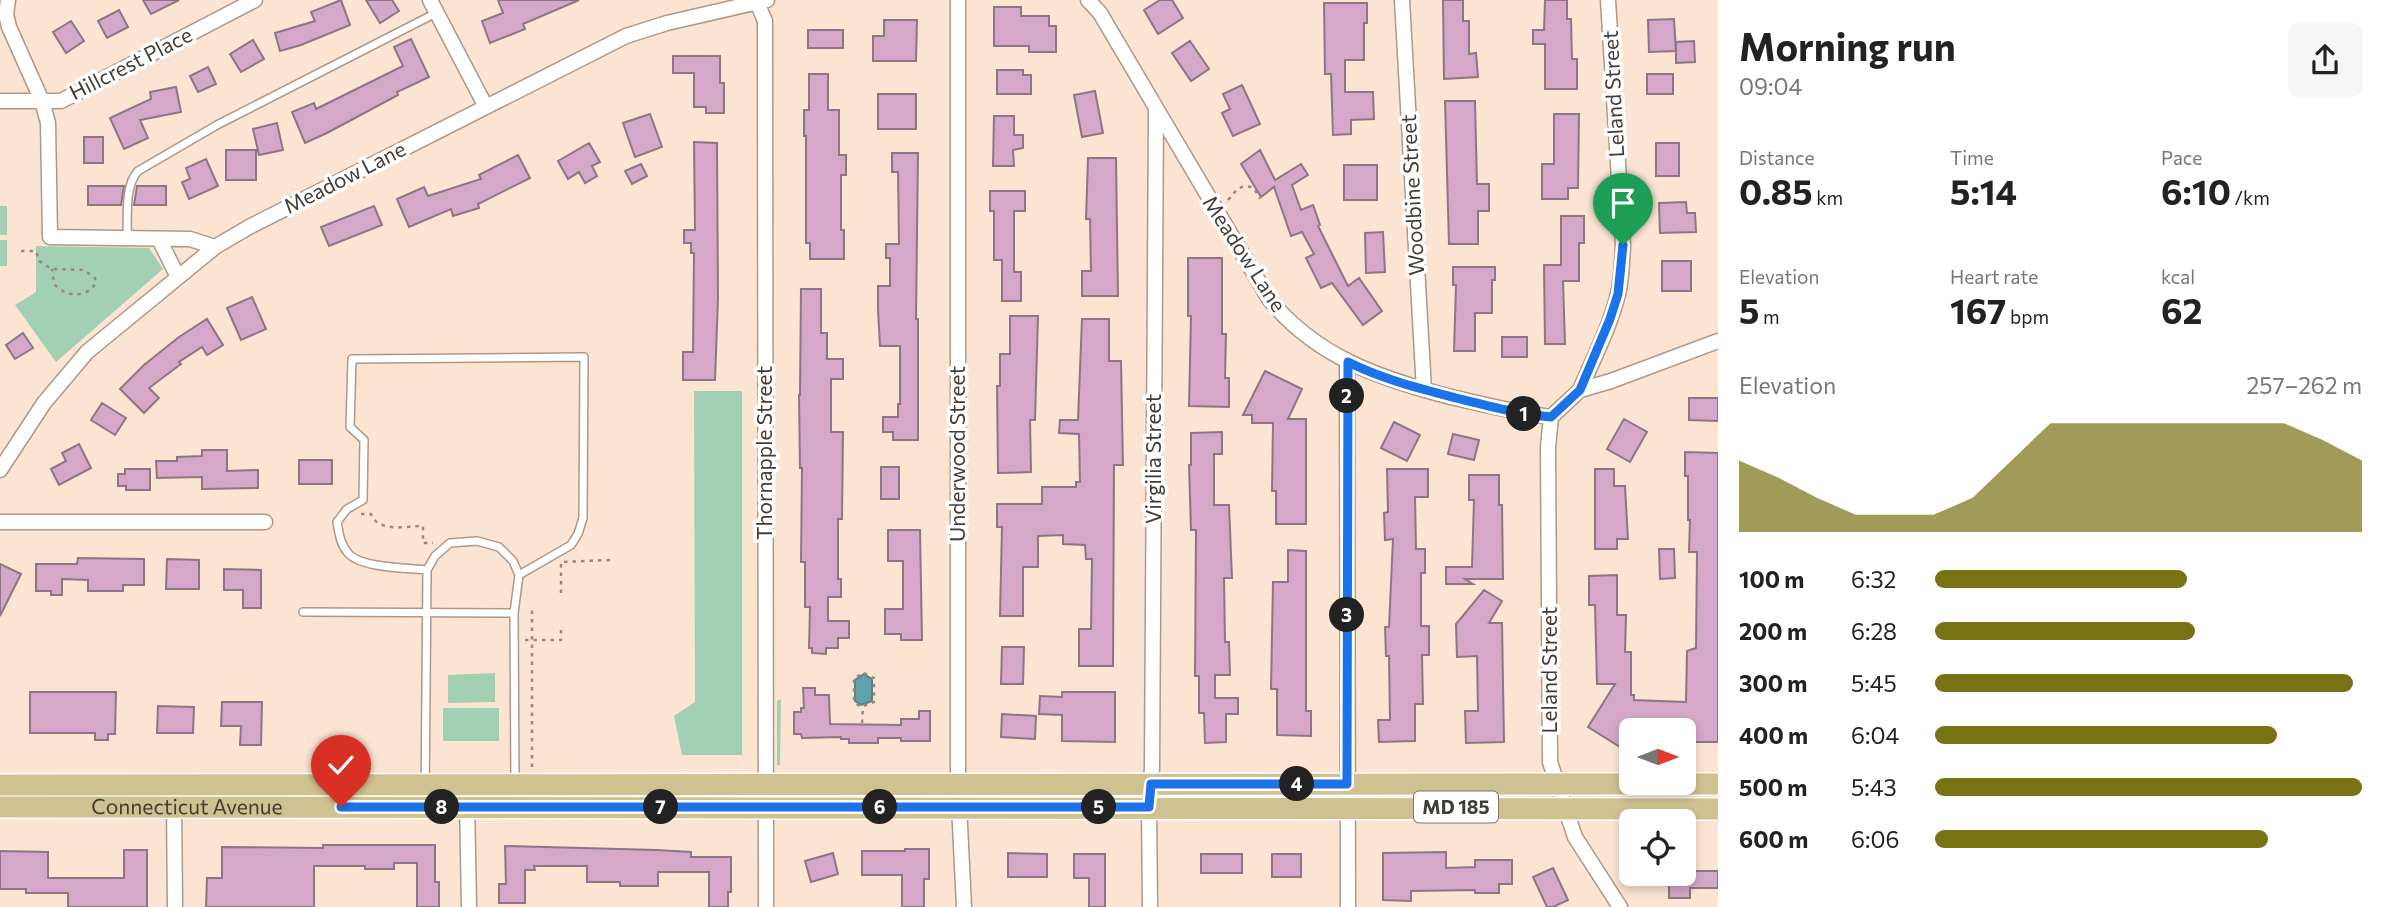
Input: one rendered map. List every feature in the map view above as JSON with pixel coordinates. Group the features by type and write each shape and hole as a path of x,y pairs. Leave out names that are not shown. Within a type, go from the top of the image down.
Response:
{"main road":[{"name":"Connecticut Avenue","path":"0,785 1718,784"},
{"name":"Connecticut Avenue","path":"0,807 1718,808"}],"street":[{"path":"8,0 6,14 9,27 42,101 48,123 50,237 190,239 215,247"},
{"name":"Hillcrest Place","path":"0,101 61,101 255,0"},
{"name":"Underwood Street","path":"958,0 958,784 964,907"},
{"name":"Meadow Lane","path":"1088,0 1100,13 1269,299 1300,332 1348,362 1392,381 1517,413 1551,417"},
{"name":"Woodbine Street","path":"1402,0 1424,390"},
{"name":"Leland Street","path":"1580,390 1610,319 1622,271 1623,245 1608,0"},
{"name":"Meadow Lane","path":"0,470 44,403 86,352 215,247 626,36 667,23 760,1"},
{"name":"Thornapple Street","path":"760,1 765,21 766,907"},
{"path":"433,6 486,107"},
{"name":"Virgilia Street","path":"1150,907 1156,110"},
{"path":"159,239 178,277"},
{"path":"1551,417 1580,390 1718,341"},
{"path":"1348,362 1348,907"},
{"name":"Leland Street","path":"1551,417 1548,446 1550,762 1575,837 1620,907"},
{"path":"0,522 265,522"},
{"path":"174,785 175,907"},
{"path":"467,785 469,907"}],"lane":[{"path":"127,238 129,198 138,171 205,131 433,6"},
{"path":"427,570 362,562 348,554 340,538 338,522 347,509 363,500 364,440 350,427 352,359 584,357 583,518 571,545 519,575"},
{"path":"425,807 427,570 435,556 450,543 477,541 499,547 513,561 519,575 514,613 514,807"},
{"path":"303,612 514,613"}],"path":[{"path":"1230,200 1234,191 1247,186 1254,188 1261,199"},
{"path":"21,251 36,251 39,261 52,269 84,270 95,278 96,283 85,292 67,294 54,284 52,269"},
{"path":"353,514 371,514 376,523 382,526 423,526 422,543 436,543"},
{"path":"561,593 562,562 610,560"},
{"path":"532,610 532,767"},
{"path":"514,639 561,640 561,626"},
{"path":"864,673 874,678 874,702 863,707 854,702 854,678 864,673"},
{"path":"862,723 863,707"}],"green space":[{"path":"0,206 7,206 7,235 0,235"},
{"path":"0,240 7,240 7,266 0,266"},
{"path":"36,246 149,248 163,269 56,362 15,305 36,292"},
{"path":"694,391 742,391 742,755 682,755 674,716 695,702"},
{"path":"495,673 495,702 448,703 448,675"},
{"path":"781,699 780,765 777,765 777,701"},
{"path":"443,708 499,708 499,741 443,741"}],"water":[{"path":"864,674 872,679 872,701 861,705 855,701 855,680"}],"building":[{"path":"143,0 179,0 151,14"},
{"path":"341,0 350,25 280,51 275,33 315,21 311,12"},
{"path":"366,0 392,0 399,11 380,23"},
{"path":"498,0 579,0 523,24 525,29 490,43 482,21 503,13"},
{"path":"1160,0 1172,0 1183,18 1158,34 1144,10"},
{"path":"1443,0 1463,0 1463,21 1469,21 1469,54 1476,53 1478,77 1444,79"},
{"path":"1545,0 1567,0 1567,19 1571,19 1572,59 1577,59 1577,89 1545,89 1545,44 1533,44 1533,30 1544,30"},
{"path":"1324,3 1367,3 1364,60 1345,60 1345,92 1373,92 1374,119 1351,120 1351,134 1333,135 1331,74 1325,74"},
{"path":"994,7 1021,7 1021,16 1049,16 1049,26 1056,26 1056,52 1029,52 1029,46 994,46"},
{"path":"119,10 128,27 107,38 98,21"},
{"path":"1674,19 1676,51 1649,52 1648,20"},
{"path":"884,20 917,20 916,61 873,61 873,36 884,36"},
{"path":"71,21 84,41 66,53 53,32"},
{"path":"808,30 843,30 843,48 808,48"},
{"path":"411,39 429,77 305,143 292,112 314,103 316,109 403,66 394,47"},
{"path":"253,40 264,59 241,72 230,54"},
{"path":"1190,41 1209,69 1191,81 1172,53"},
{"path":"1694,41 1695,62 1676,63 1676,42"},
{"path":"673,56 720,56 720,83 724,83 724,113 706,113 706,107 694,107 694,73 673,73"},
{"path":"208,67 216,84 198,92 190,76"},
{"path":"997,70 1023,70 1023,75 1031,75 1031,94 997,94"},
{"path":"809,74 828,74 828,110 839,110 839,155 846,155 846,175 841,175 844,259 810,259 810,243 806,243 804,110 809,110"},
{"path":"1647,74 1673,74 1673,94 1647,94"},
{"path":"1242,85 1260,124 1233,136 1222,113 1230,109 1223,94"},
{"path":"176,87 181,112 140,120 148,138 124,149 110,118 151,99 150,92"},
{"path":"1095,91 1103,133 1082,137 1074,95"},
{"path":"878,94 916,94 916,129 878,129"},
{"path":"1445,101 1475,101 1477,184 1489,184 1489,211 1478,211 1478,244 1449,244"},
{"path":"650,114 662,147 635,157 623,123"},
{"path":"1554,114 1579,114 1578,188 1568,188 1568,199 1542,199 1542,164 1554,164"},
{"path":"994,116 1014,116 1014,135 1023,135 1023,148 1013,150 1014,166 993,166"},
{"path":"277,123 283,150 259,155 253,129"},
{"path":"84,137 103,137 103,163 84,163"},
{"path":"694,142 717,143 718,298 715,380 683,380 683,352 693,352 694,253 691,253 691,243 684,243 684,230 695,230"},
{"path":"589,143 600,162 592,166 597,176 585,183 579,172 568,179 558,161"},
{"path":"1656,143 1679,143 1679,176 1656,176"},
{"path":"226,150 256,150 256,180 226,180"},
{"path":"1260,150 1275,180 1301,164 1308,175 1292,185 1301,210 1313,205 1320,225 1318,226 1348,286 1359,278 1382,311 1363,325 1332,283 1321,288 1306,258 1314,254 1302,232 1291,236 1274,187 1261,197 1241,164"},
{"path":"892,153 918,153 918,440 893,440 893,432 883,432 883,417 898,417 900,404 900,346 880,346 878,309 878,286 890,286 890,258 886,258 886,244 899,244 898,172 892,172"},
{"path":"518,155 530,178 478,204 479,208 453,216 451,209 409,227 397,199 424,187 428,196 481,179 479,175"},
{"path":"1088,158 1116,158 1118,296 1082,296 1082,271 1091,271 1090,219 1086,219"},
{"path":"206,159 218,186 189,199 182,182 190,179 186,168"},
{"path":"641,164 647,176 632,184 625,171"},
{"path":"1344,165 1377,165 1377,200 1344,200"},
{"path":"88,186 124,186 121,205 88,205"},
{"path":"137,186 166,186 166,205 134,205"},
{"path":"990,191 1025,191 1025,211 1014,211 1014,272 1021,272 1021,301 1002,301 1002,260 994,260 994,211 990,211"},
{"path":"1686,202 1687,213 1695,213 1696,232 1660,233 1659,203"},
{"path":"374,206 382,225 329,246 321,227"},
{"path":"1561,216 1584,216 1584,243 1579,243 1579,281 1563,281 1565,344 1545,344 1544,265 1561,265"},
{"path":"1383,232 1385,272 1366,273 1365,233"},
{"path":"1188,258 1222,258 1222,334 1226,334 1225,378 1229,378 1229,407 1189,406 1191,316 1188,316"},
{"path":"1662,261 1691,261 1691,291 1662,291"},
{"path":"1453,267 1495,267 1495,280 1492,280 1492,313 1475,313 1475,351 1454,351 1456,285 1453,285"},
{"path":"801,289 821,289 821,333 827,333 827,359 843,359 843,379 831,379 831,432 843,432 842,519 838,519 838,579 841,579 841,597 828,597 828,621 849,621 849,638 838,638 838,648 826,648 826,654 812,653 812,648 809,648 810,607 805,607 805,562 801,562"},
{"path":"252,297 266,329 241,340 227,308"},
{"path":"1010,316 1038,316 1035,420 1030,420 1031,472 998,473 997,386 1000,386 1000,354 1010,354"},
{"path":"207,319 223,345 207,355 202,347 179,362 181,364 149,388 159,398 144,413 120,389 144,365"},
{"path":"1082,319 1109,319 1109,361 1121,361 1123,465 1114,465 1113,666 1079,666 1079,629 1091,629 1092,559 1086,559 1085,545 1063,544 1063,535 1038,536 1038,567 1023,567 1023,616 1000,616 1002,527 997,527 997,504 1042,504 1042,487 1076,487 1076,482 1080,482 1079,434 1059,433 1060,420 1078,420"},
{"path":"23,333 33,348 15,359 6,345"},
{"path":"1502,337 1527,337 1527,357 1502,357"},
{"path":"1265,371 1302,389 1288,419 1306,419 1306,524 1276,524 1276,491 1272,491 1273,423 1252,423 1252,415 1243,415"},
{"path":"1689,398 1718,398 1718,421 1689,420"},
{"path":"102,403 126,418 115,435 91,420"},
{"path":"1624,419 1647,432 1630,462 1607,449"},
{"path":"1394,422 1420,435 1407,461 1381,448"},
{"path":"1222,432 1222,454 1214,454 1214,505 1229,505 1232,578 1224,578 1225,642 1229,642 1230,675 1215,675 1215,698 1238,698 1238,714 1226,714 1226,742 1205,743 1204,713 1199,713 1199,676 1195,676 1196,530 1191,530 1189,465 1191,433"},
{"path":"1453,434 1479,440 1474,460 1448,454"},
{"path":"79,444 91,468 59,485 51,469 66,461 62,453"},
{"path":"202,450 227,450 227,471 258,470 258,488 202,489 202,477 157,478 156,461 177,461 177,457 202,456"},
{"path":"1685,452 1718,453 1718,742 1696,742 1696,718 1619,718 1619,746 1588,727 1615,684 1597,684 1595,605 1589,605 1589,576 1617,575 1617,615 1626,615 1625,652 1631,652 1631,695 1634,695 1634,700 1686,702 1687,651 1696,648 1697,552 1689,552 1688,476 1685,476"},
{"path":"299,460 332,460 332,484 299,484"},
{"path":"881,467 899,467 899,499 881,499"},
{"path":"125,469 150,469 150,490 126,490 126,486 118,486 118,474 125,474"},
{"path":"1387,469 1428,469 1428,497 1415,497 1416,549 1425,549 1425,573 1421,573 1421,626 1429,626 1429,655 1422,655 1423,704 1415,704 1415,741 1379,742 1378,720 1390,720 1389,656 1386,656 1385,627 1389,627 1393,539 1385,540 1384,513 1388,512"},
{"path":"1595,469 1614,469 1614,486 1625,486 1628,539 1617,539 1617,549 1595,549"},
{"path":"1469,475 1499,475 1503,579 1465,579 1473,584 1446,584 1446,567 1472,567 1474,500 1469,500"},
{"path":"888,530 920,530 922,640 901,640 901,634 885,634 885,609 903,609 903,561 888,561"},
{"path":"1659,549 1674,549 1675,578 1660,579"},
{"path":"1288,550 1306,551 1306,711 1311,711 1311,736 1277,735 1277,689 1271,689 1273,582 1288,582"},
{"path":"78,558 144,559 144,585 123,585 123,591 88,591 88,580 62,579 62,595 51,595 51,591 36,591 36,564 77,564"},
{"path":"167,559 199,560 199,589 166,589"},
{"path":"0,564 21,574 0,616"},
{"path":"224,569 261,570 261,608 243,608 243,590 224,590"},
{"path":"1484,590 1502,601 1489,623 1502,623 1504,742 1466,743 1465,711 1478,711 1477,656 1457,657 1456,624"},
{"path":"1002,647 1024,647 1023,684 1001,684"},
{"path":"803,688 815,688 815,695 829,695 830,724 901,725 901,719 919,719 919,711 930,711 930,741 878,738 878,743 849,743 849,739 841,737 802,738 801,734 794,734 794,712 801,712 801,708 804,708"},
{"path":"30,692 116,692 115,734 108,734 108,740 95,740 95,733 30,733"},
{"path":"1062,692 1115,692 1115,742 1062,741 1062,715 1039,714 1040,696 1062,697"},
{"path":"222,702 262,702 261,745 240,745 241,726 221,726"},
{"path":"158,706 194,707 193,733 157,733"},
{"path":"1002,714 1036,716 1035,739 1001,737"},
{"path":"323,845 435,845 435,882 439,882 439,907 417,907 417,863 394,863 394,869 314,866 314,907 206,907 207,878 222,878 222,847 323,848"},
{"path":"505,846 657,850 691,852 691,857 731,857 728,907 709,907 709,872 658,872 658,886 620,886 620,882 587,882 587,866 534,866 535,870 525,870 525,903 499,903 499,884 506,884"},
{"path":"929,849 929,879 924,879 924,907 902,907 902,875 862,875 862,851"},
{"path":"124,850 147,850 147,907 68,907 68,893 26,893 26,889 0,889 0,851 48,852 48,878 124,878"},
{"path":"1446,852 1446,868 1475,867 1475,860 1512,860 1512,884 1499,884 1499,893 1475,893 1475,890 1411,891 1411,901 1383,900 1383,853"},
{"path":"833,853 838,874 811,882 805,861"},
{"path":"1008,853 1047,854 1047,877 1008,877"},
{"path":"1074,854 1105,854 1105,907 1089,907 1089,878 1074,878"},
{"path":"1201,854 1242,854 1242,873 1201,873"},
{"path":"1272,854 1301,854 1301,877 1272,877"},
{"path":"1553,868 1568,900 1547,907 1533,877"},
{"path":"1696,871 1718,871 1718,888 1690,888 1690,898 1669,898 1669,886 1696,886"}],"route":[{"path":"341,807 1149,807 1151,784 1347,784 1348,362 1392,381 1424,390 1517,413 1551,417 1580,390 1610,319 1618,294 1623,245"}]}
